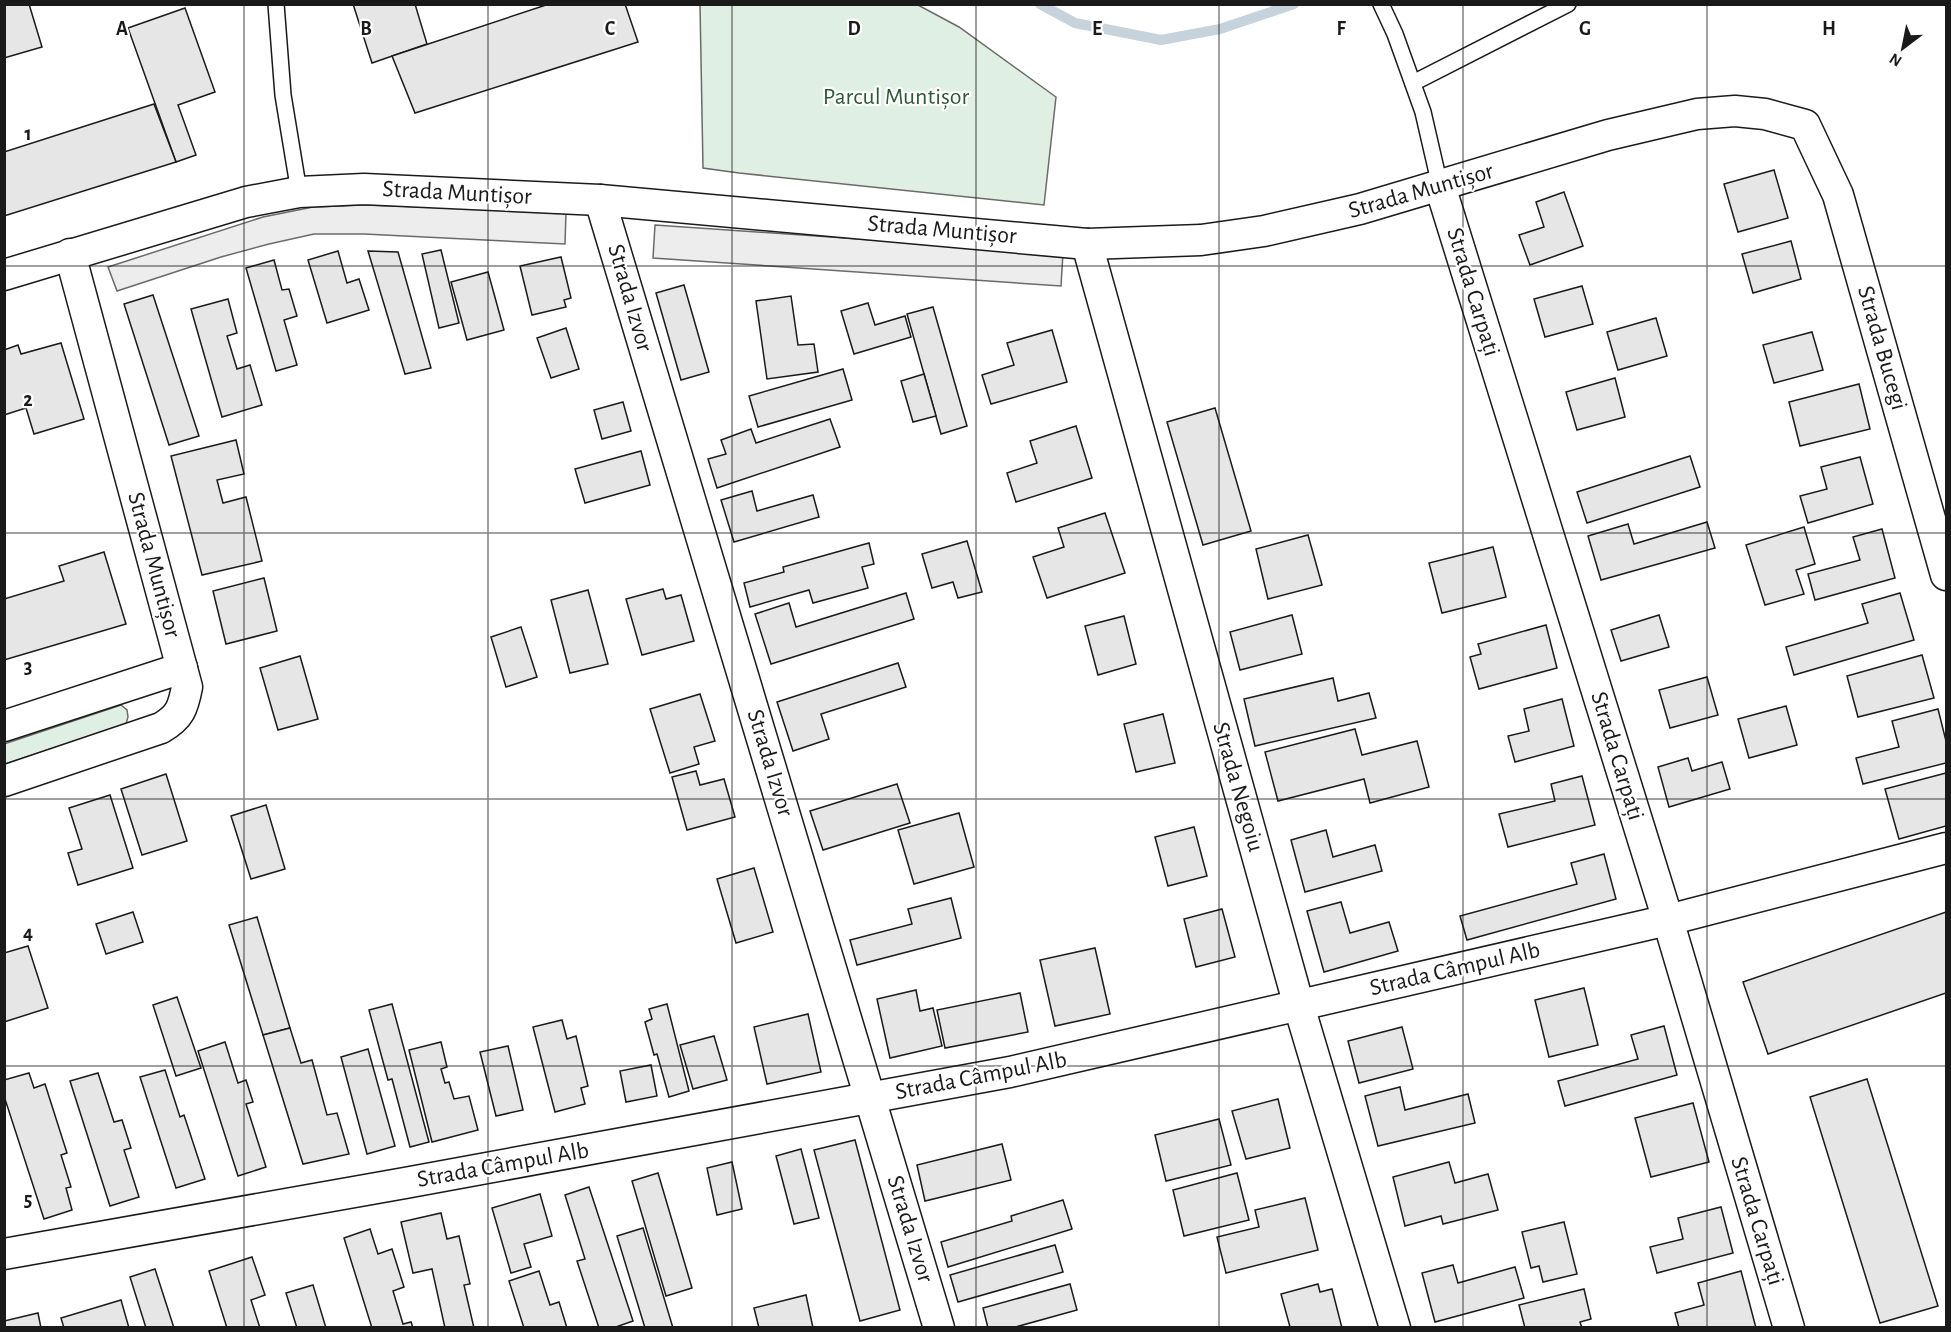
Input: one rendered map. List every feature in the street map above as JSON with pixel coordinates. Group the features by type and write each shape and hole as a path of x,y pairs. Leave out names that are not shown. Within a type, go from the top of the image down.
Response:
{"street":[{"name":"Strada Muntișor","path":"4,275 246,202 299,192 364,189 600,200 1087,244 1201,240 1264,231 1360,209 1608,135 1697,114 1735,111 1765,114 1805,125"},
{"name":"Strada Bucegi","path":"1805,125 1838,195 1947,575"},
{"name":"Strada Carpați","path":"1440,186 1668,920 1789,1328"},
{"name":"Strada Izvor","path":"600,200 939,1328"},
{"name":"Strada Negoiu","path":"1087,244 1299,1006 1395,1328"},
{"name":"Strada Muntișor","path":"4,781 144,735 174,720 184,705 187,687 70,254"},
{"name":"Strada Muntișor","path":"4,726 182,668"},
{"name":"Strada Câmpul Alb","path":"4,1254 1010,1072 1668,920 1947,848"}],"lane":[{"path":"276,4 283,96 299,192"},
{"path":"1381,4 1395,34 1423,111 1440,186"},
{"path":"1413,83 1568,4"}],"green space":[{"name":"Parcul Muntișor","path":"700,5 918,5 959,27 1056,97 1044,205 703,168"},
{"path":"121,705 127,710 126,724 5,764 4,744"}],"shaded area":[{"path":"364,205 566,212 565,244 364,234 314,234 221,257 117,291 108,267 263,217 313,207"},
{"path":"655,225 1063,253 1061,286 653,258"}],"building":[{"path":"4,4 29,4 42,47 4,58"},
{"path":"353,4 415,4 427,44 372,63"},
{"path":"549,4 625,4 638,42 415,113 392,56"},
{"path":"185,8 215,92 178,105 196,155 176,162 128,28"},
{"path":"154,104 176,162 4,216 4,152"},
{"path":"1774,170 1788,218 1738,232 1724,184"},
{"path":"1564,192 1583,246 1530,265 1519,235 1544,227 1536,202"},
{"path":"1791,241 1801,279 1753,293 1742,254"},
{"path":"441,250 459,323 439,328 422,254"},
{"path":"338,251 347,283 359,279 369,310 327,323 308,260"},
{"path":"368,251 398,252 431,368 405,374"},
{"path":"561,257 571,298 564,300 566,307 532,315 520,266"},
{"path":"274,260 282,290 289,289 297,316 284,320 297,365 276,371 246,268"},
{"path":"488,272 504,330 467,340 451,282"},
{"path":"684,285 709,372 681,380 656,293"},
{"path":"1582,286 1593,324 1545,337 1534,299"},
{"path":"153,295 199,436 169,445 124,304"},
{"path":"791,296 798,345 814,344 818,372 767,379 756,301"},
{"path":"228,299 237,333 227,336 237,369 250,365 262,405 222,417 191,309"},
{"path":"868,303 875,325 905,316 911,337 854,354 841,311"},
{"path":"933,307 967,426 941,434 907,314"},
{"path":"1656,318 1667,356 1618,370 1607,332"},
{"path":"566,328 579,369 551,378 537,338"},
{"path":"1052,330 1067,382 991,404 982,375 1014,365 1007,343"},
{"path":"1812,332 1823,370 1774,383 1763,345"},
{"path":"61,343 84,419 34,434 26,408 4,415 4,350 18,345 21,354"},
{"path":"843,369 852,400 758,427 749,396"},
{"path":"924,374 936,416 913,422 901,381"},
{"path":"1615,378 1625,417 1577,430 1566,392"},
{"path":"1859,384 1870,429 1800,446 1789,402"},
{"path":"623,402 631,431 602,439 594,410"},
{"path":"1215,408 1251,531 1203,545 1167,422"},
{"path":"830,419 840,447 717,488 708,459 726,454 721,440 751,429 756,443"},
{"path":"1076,426 1092,478 1016,502 1007,473 1037,463 1030,441"},
{"path":"236,440 244,474 217,480 223,503 246,497 262,561 202,575 171,456"},
{"path":"641,451 650,485 585,503 575,469"},
{"path":"1690,456 1700,487 1587,523 1577,492"},
{"path":"1860,457 1873,504 1808,523 1800,496 1827,489 1821,467"},
{"path":"752,491 757,511 813,495 819,517 734,542 721,500"},
{"path":"1105,513 1125,573 1047,598 1033,557 1064,547 1058,528"},
{"path":"1707,522 1715,548 1601,580 1588,536 1628,524 1634,544"},
{"path":"1804,527 1815,564 1796,570 1804,594 1765,605 1746,545"},
{"path":"1882,529 1895,578 1815,600 1808,574 1860,560 1853,537"},
{"path":"1308,535 1322,585 1268,599 1256,549"},
{"path":"967,541 982,592 958,598 953,582 932,588 922,554"},
{"path":"869,543 874,564 862,567 868,588 813,603 809,590 750,607 744,583 784,572 783,567"},
{"path":"1493,547 1506,597 1442,613 1429,563"},
{"path":"104,552 126,624 4,660 4,599 64,581 59,566"},
{"path":"264,578 277,631 226,644 213,591"},
{"path":"663,589 666,599 681,595 694,641 642,655 626,599"},
{"path":"588,590 608,664 570,673 551,600"},
{"path":"906,593 914,619 771,664 755,614 789,603 796,627"},
{"path":"1900,593 1914,640 1794,675 1786,647 1868,623 1862,604"},
{"path":"1292,615 1302,654 1240,670 1230,632"},
{"path":"1659,615 1669,647 1621,661 1611,630"},
{"path":"1124,616 1136,664 1098,675 1085,626"},
{"path":"1546,625 1557,668 1479,689 1470,657 1481,654 1478,644"},
{"path":"521,627 537,677 506,687 491,637"},
{"path":"1922,655 1934,698 1858,717 1847,676"},
{"path":"300,656 318,719 278,730 260,668"},
{"path":"898,663 906,687 821,714 829,739 793,751 777,702"},
{"path":"1707,677 1718,715 1670,728 1659,690"},
{"path":"1333,678 1338,701 1369,693 1376,718 1255,746 1244,699"},
{"path":"700,694 715,741 694,747 699,764 670,773 650,709"},
{"path":"1562,699 1574,746 1515,762 1508,736 1529,731 1524,709"},
{"path":"1786,706 1797,745 1749,758 1738,719"},
{"path":"1938,709 1946,741 1946,763 1863,784 1856,758 1899,747 1892,721"},
{"path":"1163,714 1175,763 1136,772 1124,724"},
{"path":"1355,729 1362,755 1417,741 1429,787 1370,803 1364,779 1278,801 1265,752"},
{"path":"1688,758 1692,771 1722,762 1730,789 1669,807 1658,767"},
{"path":"696,771 700,785 724,779 735,817 687,830 672,777"},
{"path":"1946,773 1946,826 1899,839 1885,789"},
{"path":"166,774 187,841 142,855 121,789"},
{"path":"1582,776 1595,825 1508,847 1499,814 1555,801 1551,784"},
{"path":"897,784 910,823 823,850 810,811"},
{"path":"110,795 133,868 78,885 68,853 82,849 69,808"},
{"path":"266,805 285,869 251,879 231,816"},
{"path":"959,813 974,867 914,884 898,830"},
{"path":"1194,827 1207,876 1168,886 1155,837"},
{"path":"1326,830 1333,857 1375,845 1382,871 1305,892 1291,840"},
{"path":"1604,854 1616,899 1467,940 1460,916 1577,884 1571,863"},
{"path":"754,868 773,932 736,943 717,879"},
{"path":"951,898 961,938 857,965 850,940 912,924 908,909"},
{"path":"1341,902 1350,933 1389,922 1398,951 1324,972 1307,911"},
{"path":"1222,909 1235,957 1196,967 1184,919"},
{"path":"133,912 143,942 106,954 96,924"},
{"path":"1946,912 1946,993 1768,1054 1743,982"},
{"path":"257,917 290,1028 263,1035 229,925"},
{"path":"28,946 48,1008 4,1022 4,953"},
{"path":"1095,948 1110,1014 1055,1026 1040,960"},
{"path":"1584,988 1598,1045 1549,1057 1535,1000"},
{"path":"916,990 920,1011 933,1008 942,1046 890,1058 877,999"},
{"path":"1020,993 1028,1032 945,1048 937,1010"},
{"path":"177,997 201,1068 176,1076 153,1005"},
{"path":"392,1004 429,1142 410,1147 392,1079 388,1080 369,1010"},
{"path":"667,1004 689,1091 669,1097 645,1022 652,1019 649,1009"},
{"path":"808,1014 821,1072 767,1084 754,1027"},
{"path":"562,1020 567,1039 576,1036 588,1086 581,1088 585,1104 555,1112 533,1027"},
{"path":"1664,1026 1677,1075 1565,1106 1558,1081 1638,1059 1631,1035"},
{"path":"1402,1027 1413,1069 1359,1083 1348,1041"},
{"path":"290,1028 301,1063 312,1060 327,1115 337,1113 349,1154 303,1164 263,1035"},
{"path":"714,1036 727,1080 693,1089 680,1045"},
{"path":"225,1042 238,1083 246,1080 253,1102 246,1104 266,1167 238,1176 198,1051"},
{"path":"441,1042 447,1067 441,1069 445,1083 449,1082 454,1099 469,1096 478,1130 432,1142 409,1050"},
{"path":"508,1046 523,1110 496,1116 480,1052"},
{"path":"368,1049 395,1146 367,1154 341,1057"},
{"path":"651,1065 657,1096 626,1102 620,1071"},
{"path":"165,1070 180,1117 184,1115 205,1179 176,1188 140,1077"},
{"path":"29,1073 34,1088 45,1084 67,1153 61,1155 71,1187 66,1188 72,1210 44,1219 4,1096 4,1080"},
{"path":"98,1073 114,1122 122,1120 131,1148 124,1150 139,1197 110,1206 70,1081"},
{"path":"1867,1079 1938,1306 1880,1323 1810,1097"},
{"path":"1400,1087 1405,1110 1468,1094 1475,1123 1378,1146 1365,1096"},
{"path":"1278,1099 1290,1148 1246,1159 1232,1111"},
{"path":"1693,1103 1709,1162 1651,1177 1635,1118"},
{"path":"1219,1119 1231,1165 1166,1181 1155,1135"},
{"path":"855,1140 900,1310 860,1321 814,1150"},
{"path":"1002,1144 1011,1180 925,1201 917,1165"},
{"path":"801,1149 819,1218 794,1224 776,1156"},
{"path":"732,1162 742,1209 717,1215 707,1168"},
{"path":"1449,1162 1455,1183 1488,1174 1498,1210 1443,1224 1441,1216 1405,1226 1393,1177"},
{"path":"658,1173 692,1288 666,1296 632,1181"},
{"path":"1237,1173 1249,1220 1184,1236 1173,1190"},
{"path":"589,1187 633,1321 613,1328 599,1328 577,1261 585,1259 565,1195"},
{"path":"540,1194 552,1236 524,1244 531,1267 511,1273 492,1208"},
{"path":"1305,1198 1318,1250 1226,1273 1217,1237 1259,1227 1255,1210"},
{"path":"1063,1200 1072,1229 948,1267 941,1242 1012,1221 1011,1216"},
{"path":"1721,1207 1733,1253 1657,1273 1650,1247 1683,1239 1678,1218"},
{"path":"441,1213 447,1239 459,1236 470,1284 464,1285 474,1328 445,1328 432,1269 413,1273 401,1222"},
{"path":"1564,1222 1577,1274 1543,1282 1539,1266 1531,1268 1522,1232"},
{"path":"643,1228 673,1328 645,1328 617,1236"},
{"path":"370,1229 378,1254 392,1249 404,1287 393,1291 403,1324 411,1322 413,1328 372,1328 344,1238"},
{"path":"1055,1245 1063,1272 958,1302 950,1275"},
{"path":"252,1257 265,1295 251,1300 260,1328 227,1328 209,1271"},
{"path":"1453,1265 1458,1283 1515,1267 1524,1298 1435,1322 1422,1273"},
{"path":"155,1269 174,1328 146,1328 130,1277"},
{"path":"539,1271 550,1305 559,1302 567,1328 524,1328 509,1281"},
{"path":"1741,1271 1756,1328 1679,1328 1675,1313 1704,1305 1698,1283"},
{"path":"1070,1284 1077,1310 1012,1328 988,1328 983,1308"},
{"path":"1318,1284 1320,1292 1332,1289 1342,1328 1286,1328 1290,1327 1281,1294"},
{"path":"313,1285 326,1328 297,1328 286,1293"},
{"path":"1584,1289 1591,1319 1580,1322 1582,1328 1525,1328 1519,1305"},
{"path":"806,1295 813,1328 759,1328 754,1308"},
{"path":"121,1300 129,1328 64,1328 61,1318"},
{"path":"38,1313 41,1328 4,1328 4,1321"}],"waterway":[{"path":"1040,4 1075,23 1161,40 1220,29 1294,4"}]}
